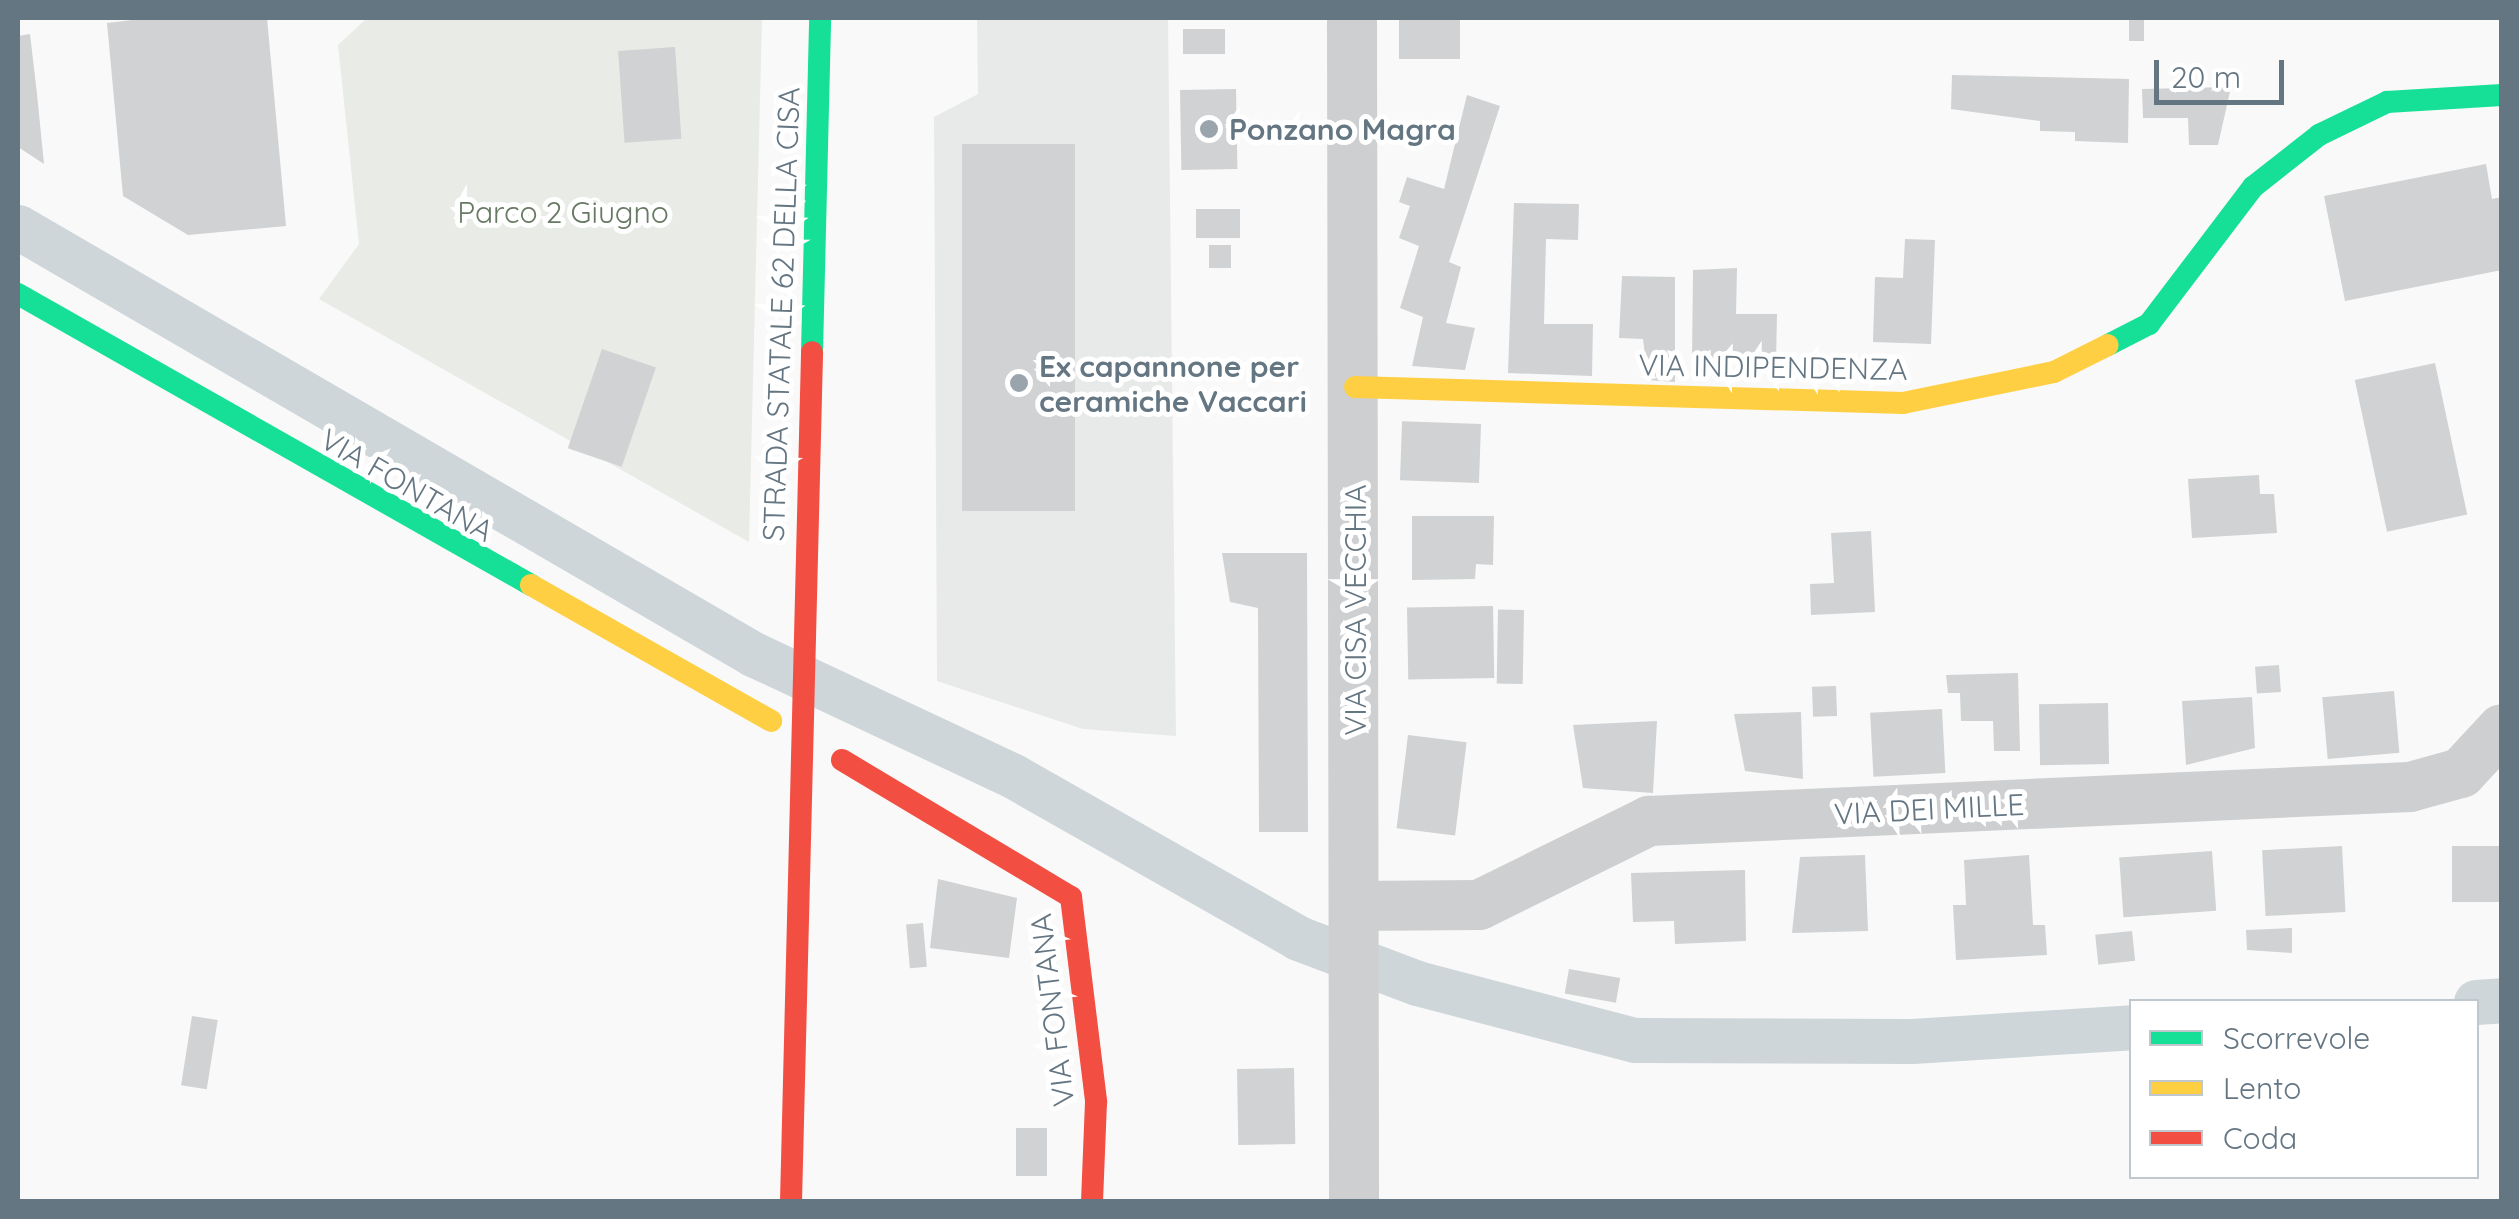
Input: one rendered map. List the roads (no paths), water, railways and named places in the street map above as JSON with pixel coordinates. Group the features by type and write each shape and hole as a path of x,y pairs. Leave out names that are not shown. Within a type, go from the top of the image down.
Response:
{"street":[{"name":"STRADA STATALE 62 DELLA CISA","path":"791,1202 803,796 802,612 820,18"},
{"name":"VIA CISA VECCHIA","path":"1352,18 1354,1202"},
{"name":"VIA INDIPENDENZA","path":"1355,388 1904,402 2036,376 2098,356 2150,324 2253,187 2318,135 2386,102 2502,95"},
{"name":"VIA FONTANA","path":"18,294 772,721"},
{"name":"VIA DEI MILLE","path":"1356,921 1478,905 1649,821 2410,786 2461,773 2502,729"},
{"name":"VIA FONTANA","path":"842,760 1071,898 1096,1102 1092,1202"}],"waterway":[{"path":"18,227 753,654 1015,777 1298,938 1417,983 1635,1040 1912,1041 2129,1027"},
{"path":"2479,1002 2502,1000"}],"place":[{"name":"Ponzano Magra","path":"1209,129"},
{"name":"Ex capannone per ceramiche Vaccari","path":"1019,383"}],"park label":[{"name":"Parco 2 Giugno","path":"563,212"}]}
